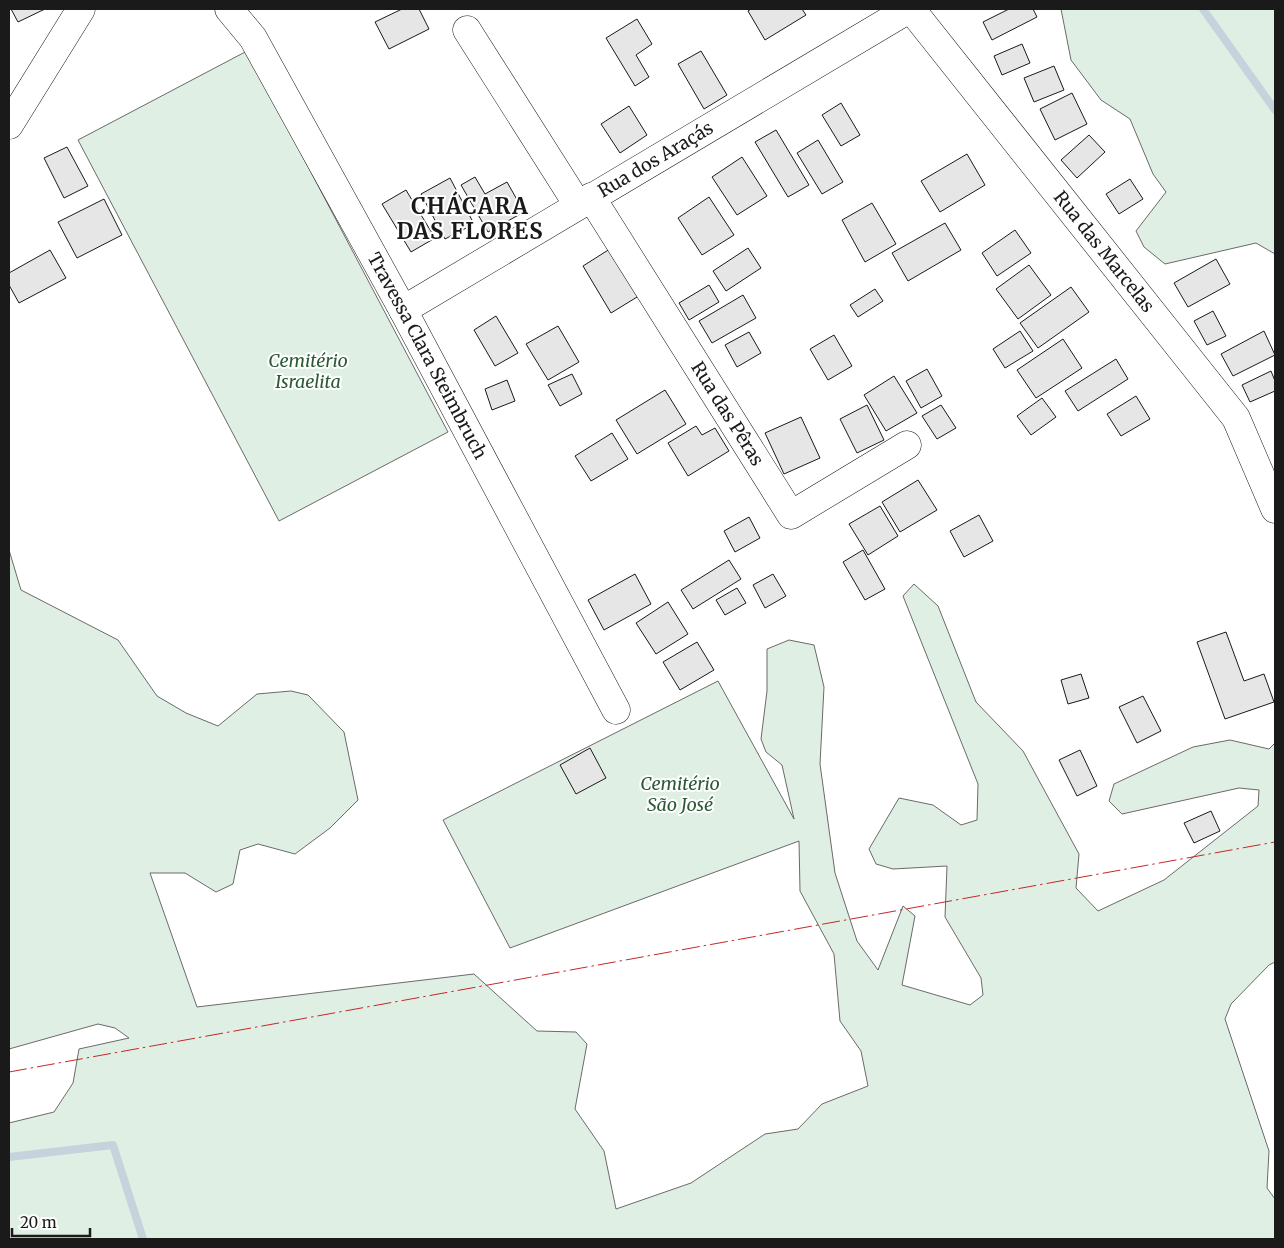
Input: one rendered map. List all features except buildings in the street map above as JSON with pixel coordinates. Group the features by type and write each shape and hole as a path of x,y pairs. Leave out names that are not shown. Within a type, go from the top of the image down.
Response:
{"street":[{"path":"9,125 81,9"},
{"name":"Travessa Clara Steimbruch","path":"228,9 253,38 403,310 616,710"},
{"name":"Rua dos Araçás","path":"403,310 910,9"},
{"name":"Rua das Marcelas","path":"910,9 1236,418 1275,509"},
{"path":"467,30 585,201"},
{"name":"Rua das Pêras","path":"585,201 791,515 907,445"}],"green space":[{"path":"1061,9 1275,9 1275,254 1256,243 1165,264 1144,247 1136,231 1166,192 1153,174 1130,119 1101,100 1071,60"},
{"name":"Cemitério Israelita","path":"247,51 448,432 279,521 78,140"},
{"name":"Cemitério São José","path":"9,550 21,590 118,640 157,696 186,713 218,726 257,694 291,691 308,695 344,732 358,800 330,828 295,854 258,844 240,850 233,884 216,892 185,873 150,873 197,1007 474,974 537,1031 576,1032 587,1044 575,1109 604,1151 616,1209 691,1183 765,1134 798,1129 822,1104 868,1086 861,1051 840,1021 834,954 800,891 799,841 510,948 443,820 718,681 794,819 782,765 766,752 761,739 767,691 767,649 789,640 814,645 824,687 820,764 835,873 857,941 878,970 903,906 915,916 902,985 970,1005 983,995 981,978 945,917 947,866 893,869 876,864 869,849 899,798 933,805 961,825 977,820 978,784 903,596 914,584 938,606 976,702 1023,751 1079,854 1076,888 1098,911 1164,880 1258,806 1259,790 1239,788 1122,814 1109,801 1114,784 1193,747 1230,740 1269,749 1275,743 1275,962 1269,965 1231,1004 1225,1019 1269,1151 1267,1188 1275,1199 1275,1239 9,1239 9,1123 54,1112 73,1083 79,1049 129,1038 115,1028 98,1024 9,1049"}],"waterway":[{"path":"1203,9 1275,110"},
{"path":"9,1157 113,1145 143,1239"}],"power":[{"path":"9,1072 1275,842"}],"district":[{"name":"CHÁCARA DAS FLORES","path":"470,219"}]}
